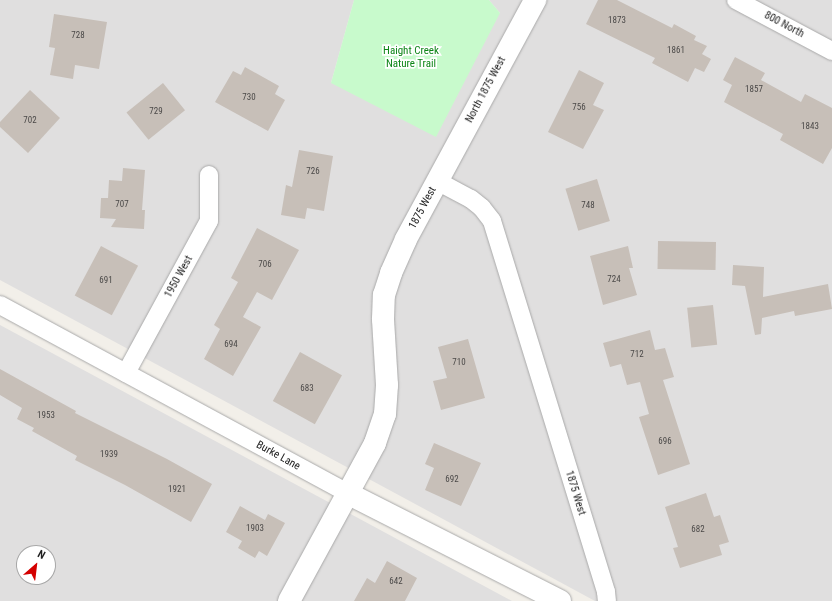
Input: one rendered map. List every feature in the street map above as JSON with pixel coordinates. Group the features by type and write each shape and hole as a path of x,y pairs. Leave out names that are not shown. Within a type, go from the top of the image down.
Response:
{"street":[{"name":"North 1875 West","path":"438,181 535,0"},
{"name":"800 North","path":"736,0 832,51"},
{"name":"1950 West","path":"126,373 209,221 209,175"},
{"name":"1875 West","path":"289,601 375,443 385,414 387,385 383,319 384,295 391,273 406,239 438,181 471,199 482,208 492,221 606,592 607,601"},
{"name":"Burke Lane","path":"0,305 347,493 560,601"}],"shaded area":[{"path":"0,0 354,0 331,83 500,13 489,0 832,0 832,601 595,601 0,280"},
{"path":"0,325 512,601 0,601"}],"green space":[{"name":"Haight Creek Nature Trail","path":"354,0 489,0 500,13 436,137 331,83"}],"building":[{"path":"598,0 617,0 672,28 674,24 696,36 694,40 707,46 702,54 711,59 704,72 695,68 688,82 652,63 655,58 586,24"},
{"path":"54,14 107,22 99,69 75,65 73,79 50,75 55,48 49,47"},
{"path":"735,57 765,73 761,80 801,102 805,94 832,108 832,148 823,164 780,140 783,134 724,102 732,85 723,80"},
{"path":"245,67 279,86 275,94 285,100 268,131 215,102 233,71 241,75"},
{"path":"579,70 604,83 593,105 604,110 583,149 548,132"},
{"path":"163,83 185,110 149,140 126,113"},
{"path":"30,90 60,118 28,153 0,127 0,122"},
{"path":"299,150 333,156 324,211 307,208 305,219 281,215 286,185 292,187"},
{"path":"123,168 145,170 142,210 145,210 144,229 111,227 116,219 100,218 101,198 108,198 109,180 122,181"},
{"path":"597,179 610,221 578,231 565,189"},
{"path":"257,228 299,250 272,300 257,292 243,317 261,327 233,376 204,359 220,329 214,325 238,282 231,278"},
{"path":"658,241 716,242 716,270 658,269"},
{"path":"101,246 138,266 112,315 75,295"},
{"path":"628,246 633,268 629,268 637,295 603,305 590,256"},
{"path":"733,265 764,267 763,297 828,284 832,309 795,316 794,311 762,318 761,334 755,335 745,286 732,285"},
{"path":"713,305 717,345 691,347 687,308"},
{"path":"650,330 655,350 665,348 674,377 663,380 690,464 658,475 639,417 649,414 640,382 627,385 621,364 610,367 603,343"},
{"path":"468,339 485,398 441,410 433,381 447,378 438,347"},
{"path":"300,352 342,375 315,424 273,401"},
{"path":"0,369 76,411 75,413 167,459 212,484 191,522 125,485 75,460 77,456 32,431 34,428 17,419 22,408 0,395"},
{"path":"434,443 481,463 461,506 425,490 434,468 425,464"},
{"path":"706,493 714,517 720,515 729,542 719,545 722,555 680,568 673,548 678,547 665,507"},
{"path":"240,506 265,520 268,514 285,523 267,556 259,551 255,558 238,548 242,541 226,532"},
{"path":"387,561 417,578 405,601 354,601 367,578 375,583"}]}
